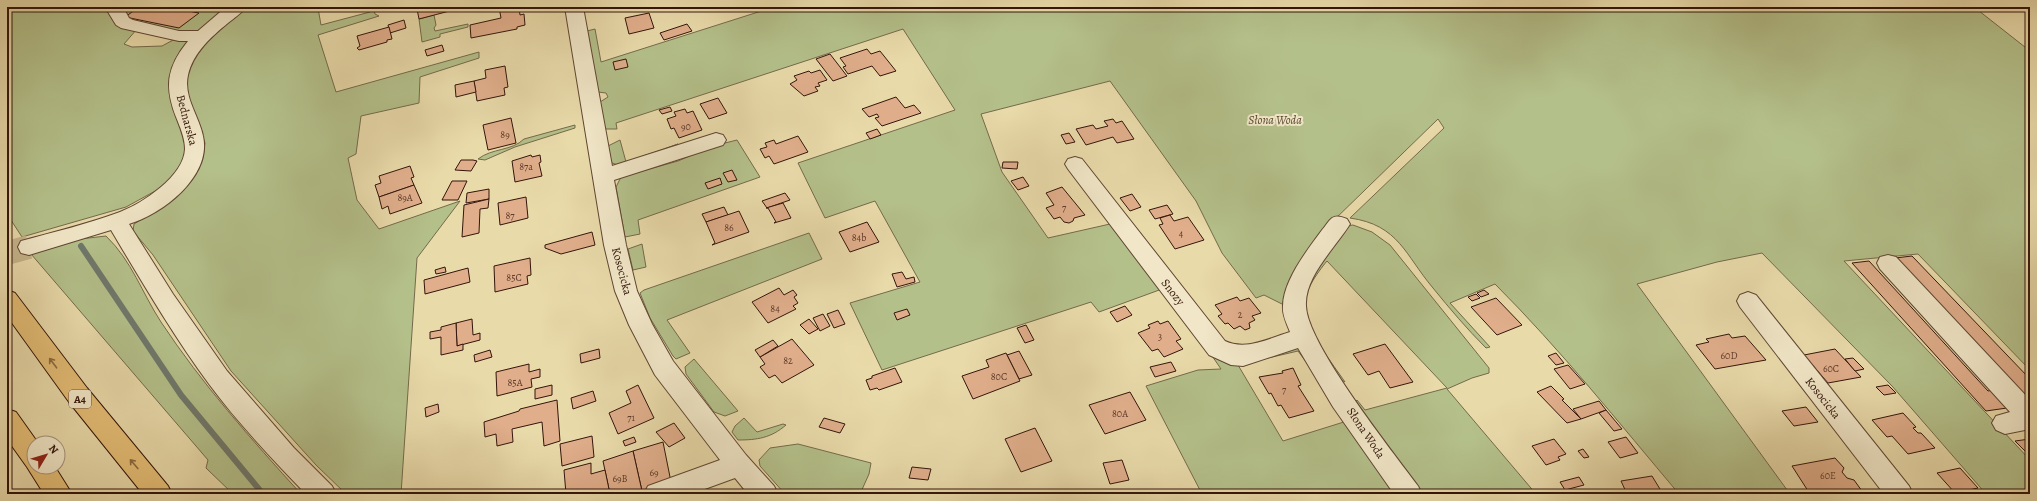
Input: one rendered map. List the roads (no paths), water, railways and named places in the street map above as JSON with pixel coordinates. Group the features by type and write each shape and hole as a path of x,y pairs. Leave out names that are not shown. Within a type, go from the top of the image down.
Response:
{"highway":[{"name":"A4","path":"7,299 78,395 159,494"},
{"path":"7,418 26,446"},
{"path":"46,475 59,494"}],"street":[{"path":"114,7 122,21 128,24 180,36 202,36"},
{"name":"Bednarska","path":"29,247 116,221 142,210 181,180 190,168 195,153 194,138 181,102 178,77 189,52 202,36 237,7"},
{"name":"Kosocicka","path":"574,7 615,245 626,291 640,325 664,368 737,463 765,494"},
{"path":"604,176 629,170 716,140"},
{"name":"Snozy","path":"1075,164 1217,348 1231,355 1242,356 1304,337"},
{"path":"116,221 165,300 218,378 285,456 323,494"},
{"name":"Słona Woda","path":"1339,224 1301,281 1295,299 1295,316 1304,337 1373,445 1409,494"},
{"path":"1888,263 2030,418 2005,424"},
{"name":"Kosocicka","path":"1748,301 1900,494"},
{"path":"657,494 723,472 737,463"}],"waterway":[{"path":"81,246 181,395 263,494"}],"tunnel":[{"path":"7,253 29,247"}]}
